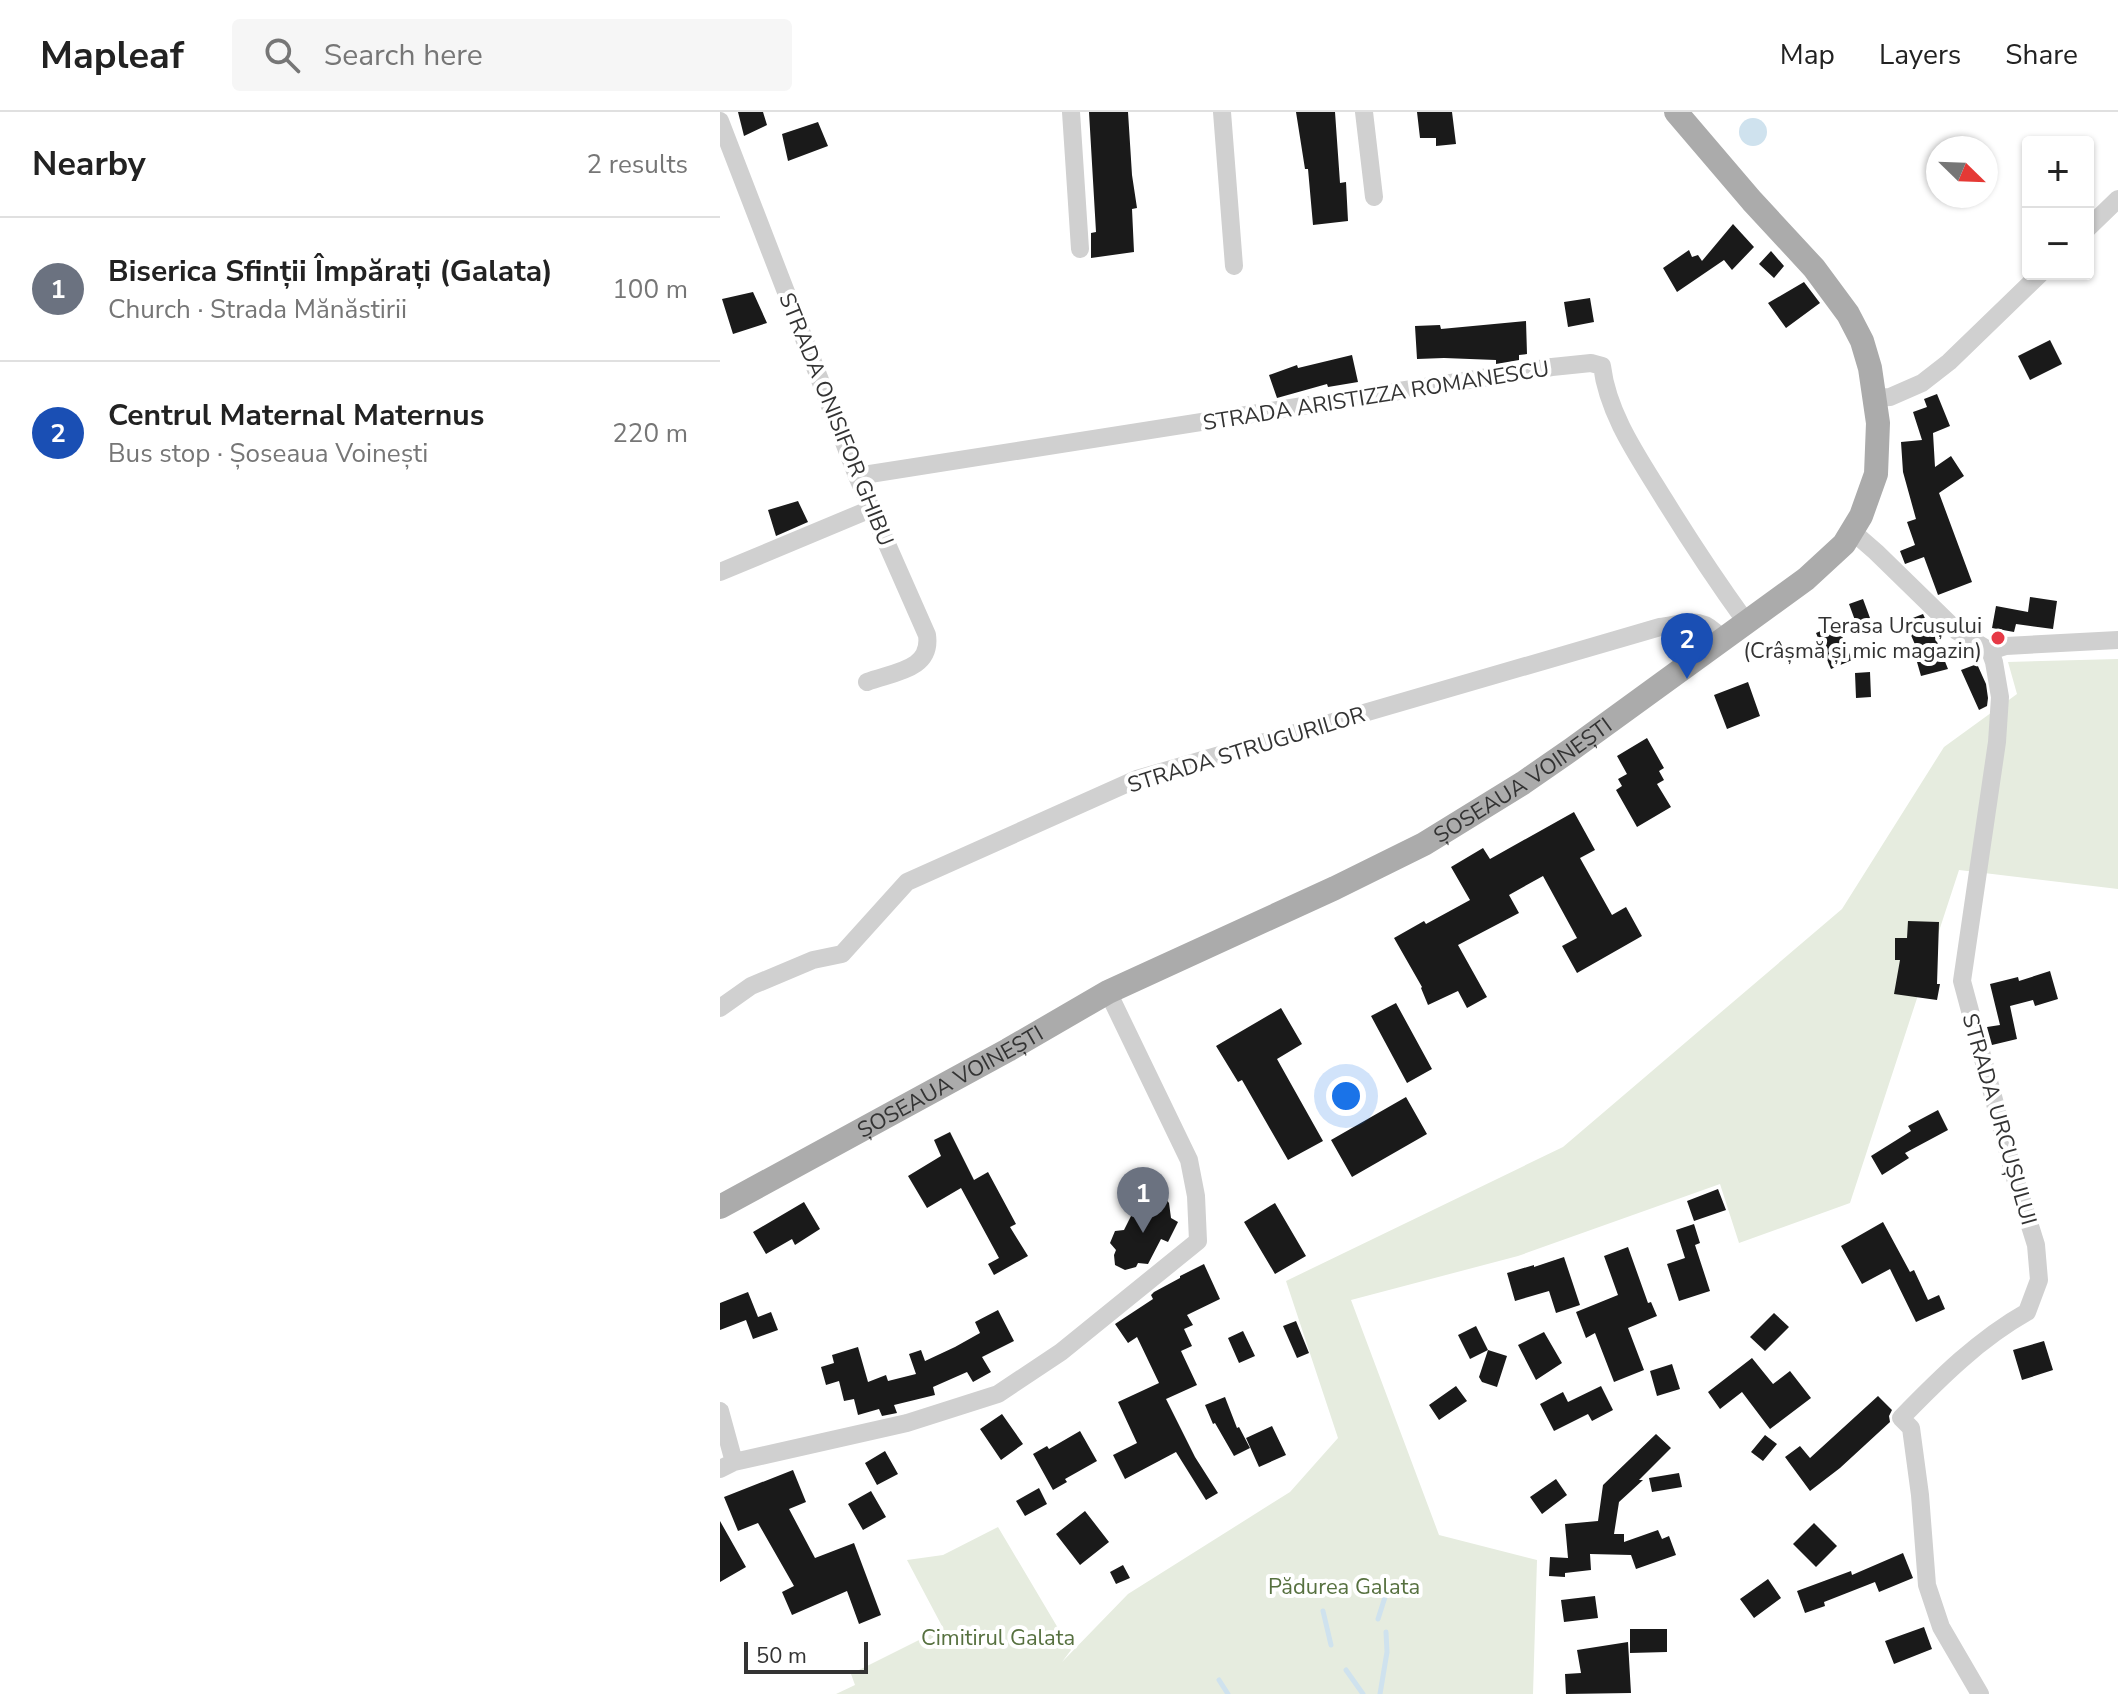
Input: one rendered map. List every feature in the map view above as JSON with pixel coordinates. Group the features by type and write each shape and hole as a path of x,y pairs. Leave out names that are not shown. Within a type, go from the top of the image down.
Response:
{"main road":[{"name":"ȘOSEAUA VOINEȘTI","path":"720,1207 1108,992 1321,895 1424,844 1523,783 1834,556 1853,532 1869,500 1876,474 1878,423 1870,368 1862,341 1833,292 1676,112"}],"street":[{"path":"1071,112 1080,249"},
{"path":"1222,112 1234,266"},
{"path":"1364,112 1374,197"},
{"name":"STRADA ONISIFOR GHIBU","path":"720,121 857,476 927,635 927,652 922,660 867,682"},
{"path":"2094,222 2118,199"},
{"path":"1875,398 1890,397 1922,383 1949,362 2034,280"},
{"name":"STRADA ARISTIZZA ROMANESCU","path":"857,476 1591,363 1602,366 1621,428 1746,622"},
{"path":"720,572 871,509"},
{"path":"1853,532 1957,631 1990,651 2006,646 2118,640"},
{"name":"STRADA STRUGURILOR","path":"720,1008 751,986 813,960 842,954 907,882 1137,779 1660,627 1696,622 1712,626 1722,639"},
{"name":"STRADA URCUȘULUI","path":"1980,1694 1941,1627 1927,1585 1911,1428 1901,1418 1950,1367 2007,1323 2027,1312 2039,1280 2036,1245 1962,981 1997,742 2000,697 1990,651"},
{"path":"720,1411 727,1465 907,1423 998,1394 1061,1352 1198,1241 1196,1196 1189,1160 1108,992"}],"green space":[{"name":"Pădurea Galata","path":"2118,659 2118,889 1959,870 1850,1203 1739,1243 1720,1184 1518,1256 1351,1300 1439,1535 1537,1560 1533,1694 836,1694 855,1685 851,1674 943,1628 907,1560 943,1555 998,1527 1071,1650 1062,1662 1128,1594 1290,1492 1338,1438 1286,1281 1563,1147 1842,909 1944,747 2017,694 2008,662"}],"water":[{"path":"1753,118 1763,122 1767,132 1763,142 1753,146 1743,142 1739,132 1743,122"}],"building":[{"path":"738,112 763,112 767,125 744,136"},
{"path":"1089,112 1128,112 1137,208 1132,209 1134,252 1091,258 1091,233 1096,232"},
{"path":"1296,112 1335,112 1340,183 1346,182 1348,221 1313,225 1308,169 1305,169"},
{"path":"1417,112 1452,112 1456,144 1436,146 1436,138 1420,138"},
{"path":"818,122 828,146 788,161 782,134"},
{"path":"1733,224 1754,247 1732,270 1724,260 1677,292 1663,268 1689,250 1692,257 1698,255 1702,261"},
{"path":"1771,251 1784,266 1774,278 1759,264"},
{"path":"1804,282 1820,303 1786,328 1768,303"},
{"path":"753,292 767,323 733,334 722,299"},
{"path":"1590,298 1594,322 1568,327 1564,302"},
{"path":"1526,321 1527,354 1519,355 1519,360 1496,364 1496,360 1417,359 1415,326 1440,325 1441,329"},
{"path":"2050,340 2062,364 2030,380 2018,356"},
{"path":"1352,355 1358,382 1328,387 1327,384 1277,398 1269,375 1297,365 1298,368"},
{"path":"1937,394 1950,426 1933,433 1935,467 1951,456 1964,476 1939,493 1972,582 1938,595 1924,557 1905,564 1900,551 1915,545 1907,522 1916,519 1903,472 1901,442 1922,440 1913,412 1927,407 1924,399"},
{"path":"798,501 808,522 776,536 768,510"},
{"path":"2030,597 2057,601 2053,629 2016,624 2014,632 1992,628 1996,606 2028,612"},
{"path":"1863,599 1870,618 1856,623 1849,604"},
{"path":"1923,614 1948,669 1921,676 1917,662 1922,661 1905,621"},
{"path":"1837,624 1852,660 1831,669 1816,633"},
{"path":"1977,664 1986,684 1988,698 1987,706 1979,710 1961,670"},
{"path":"1870,672 1871,697 1856,698 1855,673"},
{"path":"1748,682 1760,716 1727,729 1714,695"},
{"path":"1647,738 1664,768 1659,771 1664,780 1657,784 1671,807 1637,827 1616,790 1622,786 1618,779 1627,774 1617,756"},
{"path":"1574,812 1595,850 1580,858 1612,915 1626,907 1642,936 1577,973 1562,946 1577,938 1543,876 1509,895 1519,913 1458,945 1487,997 1467,1008 1458,991 1428,1005 1422,987 1394,938 1470,900 1451,867 1483,848 1490,859"},
{"path":"1908,921 1939,922 1937,984 1940,984 1937,1000 1894,994 1900,960 1895,960 1895,938 1907,938"},
{"path":"2050,971 2058,999 2035,1006 2033,1000 2010,1006 2017,1039 1992,1045 1987,1027 2000,1025 1990,984 2018,977 2019,981"},
{"path":"1396,1003 1432,1069 1407,1083 1371,1016"},
{"path":"1281,1008 1302,1044 1277,1059 1323,1141 1288,1160 1242,1080 1238,1082 1216,1046"},
{"path":"1406,1097 1427,1134 1352,1177 1331,1140"},
{"path":"1938,1110 1948,1130 1905,1153 1909,1158 1882,1175 1871,1156 1911,1131 1908,1126"},
{"path":"950,1132 974,1180 988,1172 1016,1224 1010,1227 1028,1256 994,1275 988,1264 999,1258 961,1188 927,1208 908,1176 941,1156 934,1140"},
{"path":"1718,1189 1726,1210 1694,1221 1687,1201"},
{"path":"1146,1193 1160,1194 1165,1198 1171,1218 1178,1222 1168,1242 1161,1239 1148,1264 1138,1263 1136,1267 1125,1270 1115,1265 1116,1250 1110,1243 1115,1231 1124,1230 1141,1196"},
{"path":"804,1202 820,1229 795,1245 792,1239 766,1254 753,1232"},
{"path":"1275,1203 1306,1256 1275,1274 1244,1222"},
{"path":"1883,1222 1910,1272 1914,1270 1928,1300 1939,1295 1945,1309 1916,1322 1890,1269 1862,1284 1841,1246"},
{"path":"1694,1224 1700,1243 1695,1245 1710,1291 1679,1301 1667,1264 1685,1258 1676,1230"},
{"path":"1628,1247 1648,1303 1651,1302 1657,1316 1628,1328 1644,1370 1614,1382 1595,1333 1586,1338 1576,1312 1618,1295 1604,1256"},
{"path":"1564,1257 1580,1305 1556,1313 1549,1291 1515,1301 1507,1273"},
{"path":"1204,1264 1220,1299 1187,1315 1193,1325 1184,1329 1192,1346 1181,1351 1197,1385 1166,1399 1195,1457 1218,1493 1206,1500 1176,1452 1125,1479 1113,1455 1137,1443 1118,1402 1159,1383 1137,1337 1128,1343 1115,1324 1153,1299 1151,1295 1154,1292"},
{"path":"748,1292 758,1317 771,1312 778,1330 753,1339 746,1320 720,1330 720,1303"},
{"path":"998,1310 1014,1341 982,1357 991,1372 973,1382 967,1372 933,1387 935,1395 894,1405 897,1413 882,1416 879,1409 858,1415 854,1399 844,1401 839,1381 826,1385 821,1367 834,1363 832,1355 858,1347 868,1382 886,1375 888,1381 916,1374 909,1354 921,1350 925,1361 955,1347 980,1333 975,1322"},
{"path":"1774,1313 1789,1327 1765,1351 1750,1337"},
{"path":"1296,1321 1309,1353 1297,1358 1283,1326"},
{"path":"1476,1326 1488,1350 1470,1359 1458,1335"},
{"path":"1243,1331 1255,1356 1239,1363 1228,1338"},
{"path":"1544,1332 1562,1363 1536,1380 1518,1345"},
{"path":"2044,1341 2053,1370 2022,1380 2013,1350"},
{"path":"1488,1350 1507,1356 1497,1387 1482,1382 1479,1377"},
{"path":"1752,1358 1773,1384 1790,1371 1811,1398 1770,1429 1742,1392 1720,1409 1708,1392"},
{"path":"1672,1364 1680,1389 1657,1396 1650,1371"},
{"path":"1456,1386 1467,1401 1439,1420 1429,1405"},
{"path":"1601,1386 1613,1410 1592,1421 1588,1414 1554,1431 1540,1404 1563,1392 1568,1402"},
{"path":"1878,1396 1892,1410 1890,1422 1810,1491 1785,1457 1800,1446 1810,1458"},
{"path":"1225,1397 1237,1428 1250,1448 1234,1456 1213,1424 1205,1405"},
{"path":"1002,1414 1023,1444 1001,1460 980,1429"},
{"path":"1272,1426 1286,1455 1259,1467 1246,1438"},
{"path":"1080,1431 1097,1461 1065,1479 1067,1482 1053,1490 1033,1454 1047,1446 1049,1449"},
{"path":"1656,1434 1671,1448 1619,1502 1614,1534 1624,1534 1624,1542 1658,1530 1662,1539 1669,1536 1676,1555 1636,1569 1631,1555 1590,1554 1591,1570 1565,1573 1565,1577 1549,1576 1550,1557 1568,1558 1565,1524 1598,1521 1603,1485"},
{"path":"1765,1435 1777,1444 1763,1461 1751,1452"},
{"path":"885,1451 898,1474 877,1485 865,1463"},
{"path":"793,1470 806,1502 789,1509 815,1558 854,1543 881,1615 859,1624 847,1591 792,1615 782,1592 794,1586 758,1523 738,1531 724,1497"},
{"path":"1679,1473 1682,1487 1652,1492 1649,1478"},
{"path":"1556,1479 1567,1495 1542,1514 1530,1497"},
{"path":"1039,1488 1047,1504 1025,1516 1016,1501"},
{"path":"871,1491 886,1517 863,1530 848,1504"},
{"path":"1085,1511 1109,1542 1080,1565 1056,1534"},
{"path":"720,1521 746,1567 720,1582"},
{"path":"1814,1523 1837,1546 1816,1567 1793,1544"},
{"path":"1903,1553 1913,1578 1879,1592 1875,1582 1805,1613 1797,1591 1851,1571 1852,1575"},
{"path":"1123,1565 1130,1578 1116,1584 1110,1572"},
{"path":"1768,1579 1781,1598 1754,1618 1740,1599"},
{"path":"1595,1596 1598,1618 1564,1622 1561,1600"},
{"path":"1924,1627 1932,1649 1894,1664 1885,1641"},
{"path":"1630,1629 1667,1629 1667,1652 1630,1653"},
{"path":"1628,1642 1631,1693 1566,1694 1565,1674 1581,1673 1577,1650"}],"waterway":[{"path":"1378,1619 1386,1594"},
{"path":"1323,1611 1331,1645"},
{"path":"1380,1694 1387,1652 1386,1632"},
{"path":"1346,1670 1363,1694"},
{"path":"1219,1680 1228,1694"}],"place":[{"name":"Terasa Urcușului (Crâșmă și mic magazin)","path":"1998,638"},
{"name":"Centrul Maternal Maternus","path":"1687,679"},
{"name":"Biserica Sfinții Împărați (Galata)","path":"1143,1233"}],"park label":[{"name":"Cimitirul Galata","path":"998,1637"}]}
